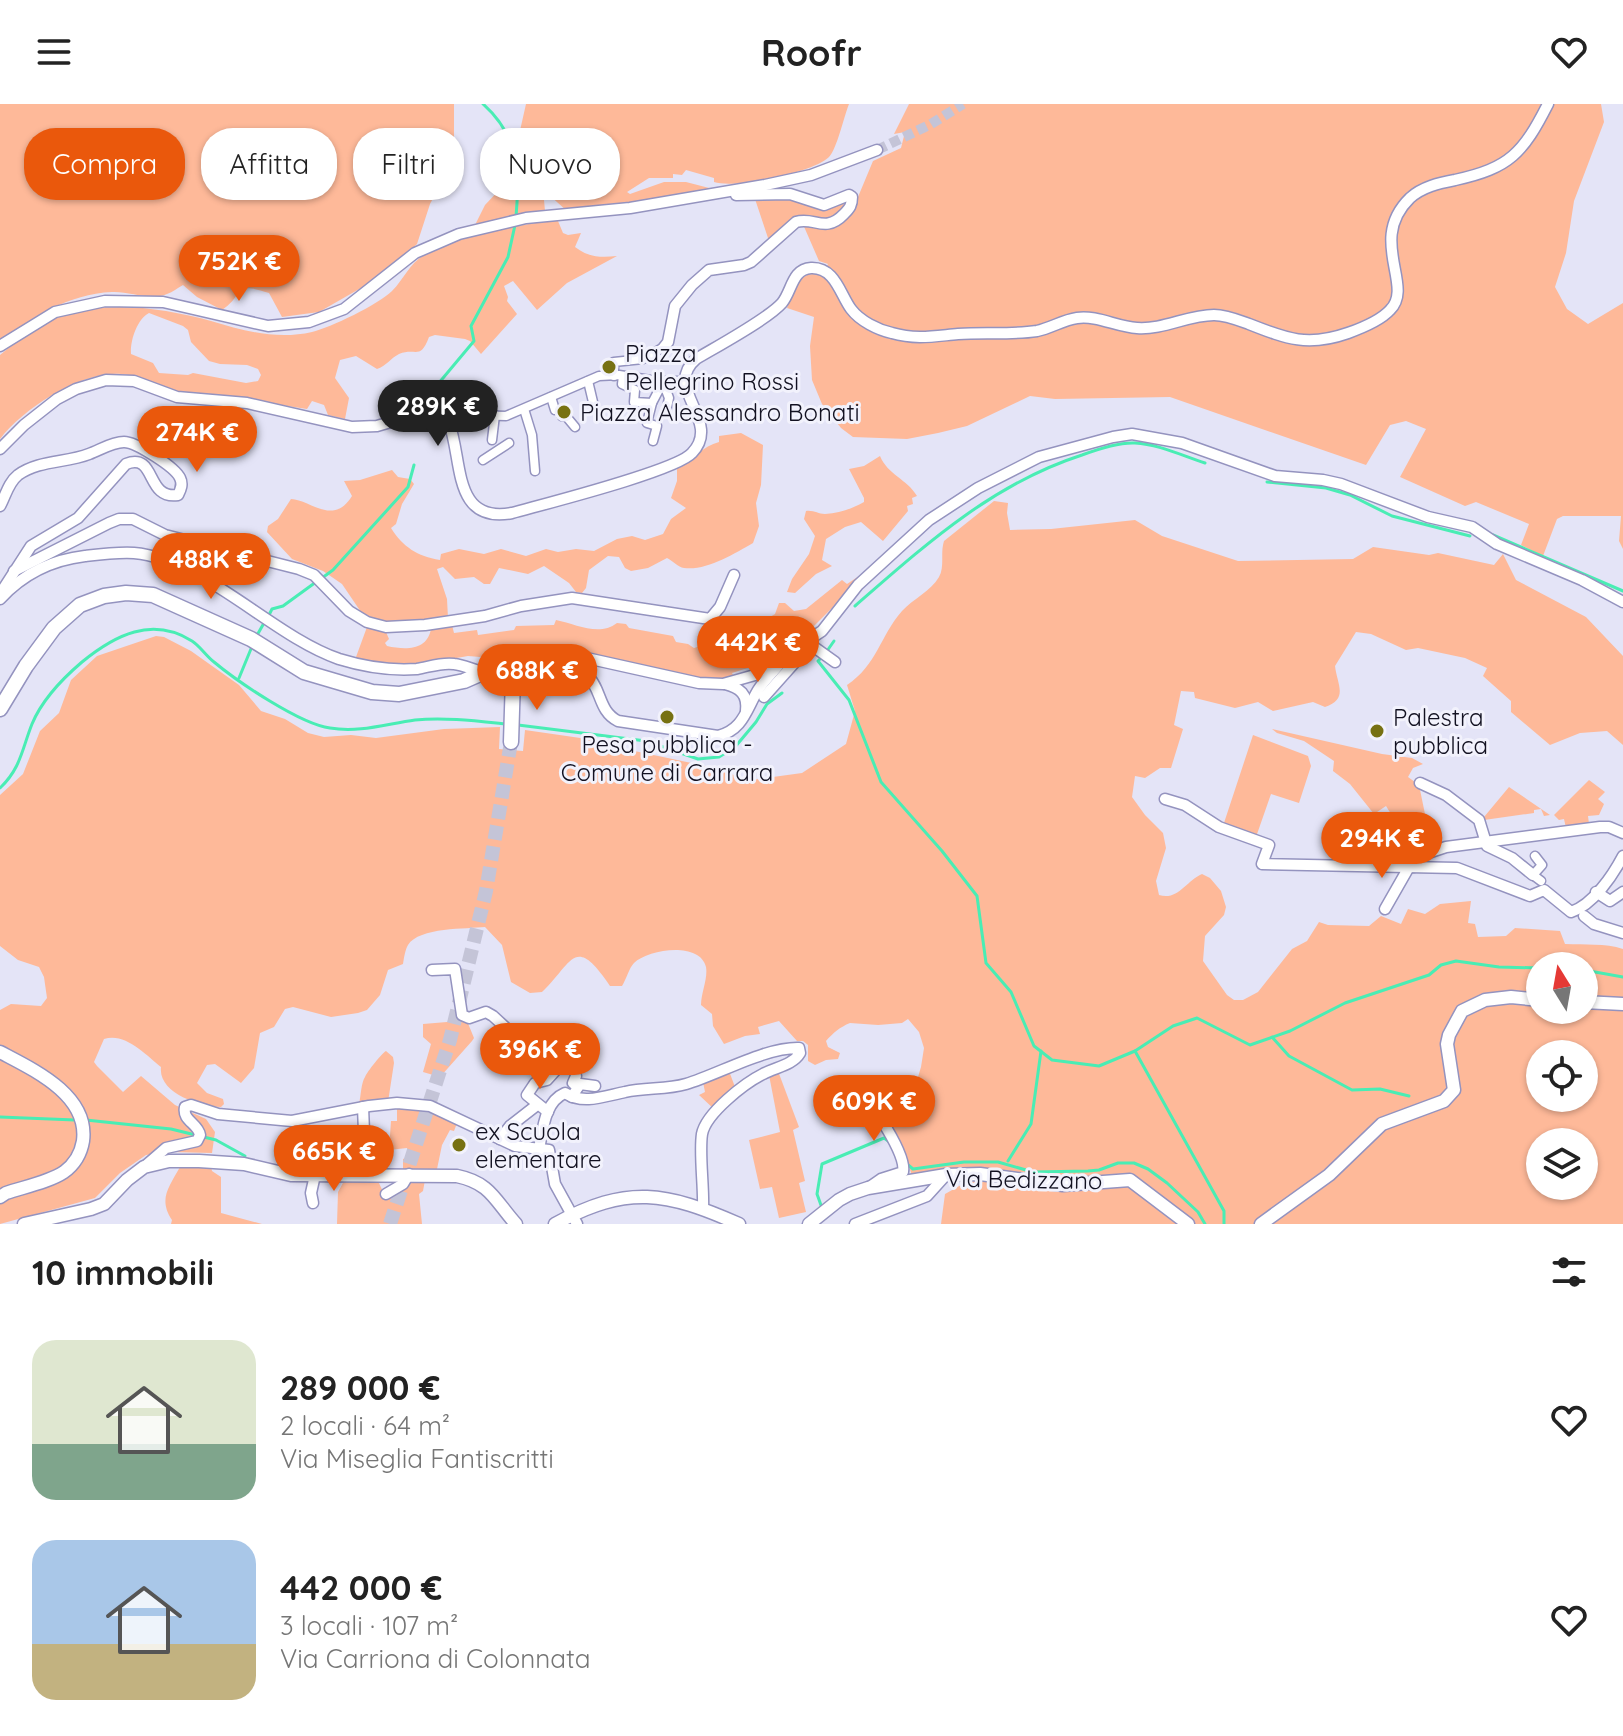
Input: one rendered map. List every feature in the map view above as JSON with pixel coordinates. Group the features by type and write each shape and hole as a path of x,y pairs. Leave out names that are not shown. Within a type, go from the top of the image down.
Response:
{"main road":[{"path":"0,709 54,628 80,605 104,596 126,593 153,595 251,639 304,672 372,692 408,692 464,681 488,672 515,673 517,722 512,739"}],"street":[{"path":"0,449 57,399 76,389 106,380 134,381 177,397 247,403 352,427 377,426 428,411 442,416 506,416 590,380 619,376 661,380 684,376 696,359 778,307 798,273 810,268 827,272 836,281 852,311 867,323 890,333 920,339 1039,330 1076,318 1137,328 1217,315 1292,340 1333,338 1363,328 1390,311 1397,301 1399,291 1390,240 1400,211 1408,200 1430,186 1499,167 1523,148 1548,104"},
{"path":"0,346 55,312 105,301 163,302 268,326 309,322 344,309 415,253 441,239 511,221 630,208 811,175 877,150"},
{"path":"652,403 634,402 635,390 622,384 614,362 643,359 664,347 668,342 677,301 709,270 747,264 796,222 805,220 816,225 827,224 840,219 852,202 849,195 824,205 790,194 737,195 725,190"},
{"path":"442,416 453,433 464,490 469,500 489,514 501,515 608,485 689,457 699,442 700,432 698,415 684,376"},
{"path":"590,380 593,402"},
{"path":"653,441 657,426 647,423 661,380"},
{"path":"661,380 669,398 666,412"},
{"path":"551,397 555,410 565,415 575,427"},
{"path":"524,409 532,435 535,471"},
{"path":"492,440 495,415"},
{"path":"723,684 755,675 822,631 858,585 929,520 978,488 1039,457 1132,434 1182,443 1275,476 1341,484 1428,517 1472,527 1497,544 1582,580 1623,602"},
{"path":"0,506 8,486 27,469 85,456 115,443 135,443 174,470 181,480 178,495 164,495 145,466 130,462 78,518 31,546 0,597"},
{"path":"483,460 509,443"},
{"path":"14,571 109,523 128,518 165,535 243,553 314,575 349,611 367,622 386,627 470,618 572,598 710,619 720,607 734,575"},
{"path":"0,597 16,582 44,566 78,557 137,553 181,567 317,650 376,668 416,669 451,663 488,672"},
{"path":"807,642 835,662"},
{"path":"764,697 797,660 807,642"},
{"path":"515,673 587,675 606,713 627,724 718,736 736,729 760,688 792,651"},
{"path":"515,673 512,654 582,657 699,683 735,687 746,697 745,717"},
{"path":"515,673 529,659 523,654"},
{"path":"1420,783 1446,795 1479,820 1489,848 1512,858 1571,912 1596,892 1623,856"},
{"path":"1165,799 1185,805 1219,827 1269,845 1262,864 1457,868 1530,896 1542,885 1542,865 1535,856"},
{"path":"1385,909 1419,856 1433,850 1600,827 1623,833"},
{"path":"1596,892 1610,901 1622,893"},
{"path":"1584,916 1594,924 1623,933"},
{"path":"432,970 455,969 462,1015 469,1018 486,1012 493,1016 533,1053 551,1075"},
{"path":"1261,1224 1329,1175 1382,1124 1444,1101 1454,1090 1449,1035 1462,1011 1485,1000 1526,999"},
{"path":"1598,1003 1623,1004"},
{"path":"548,1112 527,1095 535,1083 547,1080 573,1051 561,1040"},
{"path":"575,1087 589,1098 604,1098 643,1089 673,1088 743,1062 799,1048 800,1053 795,1060 749,1082 705,1125 702,1144 703,1209"},
{"path":"0,1052 34,1070 71,1098 84,1132 82,1148 75,1162 62,1173 0,1197"},
{"path":"575,1217 555,1184 544,1150 548,1112 558,1096 580,1084 595,1086"},
{"path":"858,1087 898,1146 904,1166 903,1172 881,1179 868,1188"},
{"path":"24,1224 104,1204 166,1148 197,1141 199,1129 184,1112 185,1107 191,1105 218,1114 292,1121 397,1103 430,1106 520,1147 544,1150"},
{"path":"500,1139 510,1126 537,1105"},
{"path":"360,1174 363,1107"},
{"path":"144,1167 169,1161 199,1161 244,1164 291,1175 457,1176 476,1180 497,1198 516,1224"},
{"path":"386,1194 403,1184 409,1174"},
{"name":"Via Bedizzano","path":"809,1224 839,1200 868,1188 946,1175 980,1174 1063,1185 1130,1180 1188,1224"},
{"path":"313,1203 311,1193 315,1175"},
{"path":"855,1224 927,1196 946,1175"},
{"path":"555,1224 611,1201 654,1196 703,1209 739,1224"}],"shaded area":[{"path":"0,104 454,104 454,128 353,128 353,200 432,200 417,244 382,276 319,312 282,317 269,293 249,288 240,291 222,310 197,297 183,285 161,296 112,292 81,297 39,316 0,342"},
{"path":"526,104 849,104 832,153 807,169 756,181 725,184 686,170 682,175 673,174 673,178 649,178 627,192 630,194 664,182 686,182 713,189 567,211 555,200 620,200 620,128 521,128"},
{"path":"909,104 1601,104 1604,122 1574,201 1566,253 1555,287 1567,309 1588,324 1623,303 1623,549 1619,541 1621,516 1563,516 1557,519 1543,556 1521,545 1529,524 1476,502 1465,506 1400,477 1426,429 1406,421 1390,425 1366,465 1170,397 1055,399 1030,396 967,426 938,433 907,439 853,437 841,428 822,404 812,380 810,346 814,317 787,308 798,282 808,275 822,276 828,264 819,261 802,222 811,225 853,209 873,161 901,148 905,132 894,134"},
{"path":"779,194 823,208 832,208 849,198 844,210 827,220 805,217 769,241 754,196"},
{"path":"490,200 544,200 545,211 477,228 476,223"},
{"path":"558,221 563,233 581,233 575,247 585,253 617,256 567,283 537,310 513,281 504,286 507,301 517,314 481,354 470,341 435,335 429,337 420,351 399,354 377,369 356,356 340,360 335,378 349,398 345,419 328,415 324,405 312,401 307,409 211,397 172,390 121,374 89,379 54,394 23,415 0,439 0,355 56,318 114,307 153,309 261,333 286,335 312,332 354,315 386,296 414,263 438,247 470,236","holes":["149,313 188,330 191,342 209,361 258,369 261,375 258,381 246,383 193,373 159,373 153,363 131,354 135,331"]},
{"path":"741,433 763,445 761,485 756,503 759,526 753,543 720,561 693,568 682,567 667,558 648,568 631,571 625,568 619,557 608,556 589,570 582,593 576,592 569,583 544,566 528,574 499,568 490,584 484,584 474,577 455,579 443,567 437,569 447,599 448,618 385,622 363,615 342,584 323,571 292,559 267,532 268,526 278,519 291,499 329,511 337,510 352,496 344,481 360,480 392,470 398,477 410,479 414,484 402,504 396,524 391,528 411,550 424,556 440,560 441,554 459,549 484,554 501,549 526,556 546,549 558,552 576,549 594,551 617,539 632,536 645,540 663,534 671,519 686,508 671,498 677,481 677,466 719,442 719,436"},
{"path":"880,456 917,496 912,498 913,504 907,506 908,511 883,541 861,522 845,527 826,539 822,560 832,566 816,574 795,593 787,592 809,554 815,536 804,519 806,511 836,513 864,502 849,469 864,466"},
{"path":"994,501 1008,503 1010,530 1135,520 1162,536 1238,561 1353,559 1373,547 1429,555 1438,553 1494,565 1503,554 1516,580 1586,617 1623,656 1623,745 1607,731 1580,733 1550,745 1511,712 1511,701 1483,676 1487,668 1465,658 1418,648 1406,650 1371,634 1356,632 1335,666 1340,690 1337,700 1325,707 1313,702 1273,711 1258,702 1235,708 1195,698 1194,692 1181,691 1174,725 1183,729 1171,768 1160,768 1145,778 1135,776 1132,797 1163,833 1166,848 1156,881 1159,895 1177,893 1202,874 1221,891 1226,907 1224,915 1205,936 1203,961 1234,1000 1243,1000 1258,992 1292,949 1307,941 1319,922 1369,926 1381,916 1401,924 1408,909 1425,914 1440,904 1471,901 1468,923 1475,924 1478,937 1506,936 1515,928 1560,931 1565,944 1623,949 1623,1224 941,1224 945,1194 961,1185 963,1169 912,1176 906,1156 886,1125 912,1097 921,1067 924,1048 919,1032 908,1019 902,1023 878,1025 850,1023 826,1041 828,1047 840,1053 838,1059 815,1065 808,1061 808,1045 797,1041 779,1021 758,1027 760,1034 724,1044 713,1026 712,1014 701,1005 706,967 694,953 661,951 641,958 632,965 622,986 610,986 589,960 574,958 542,992 530,993 511,982 502,945 485,927 432,932 414,939 407,947 403,964 388,970 380,995 367,1010 331,1017 293,1007 285,1009 274,1027 260,1033 254,1068 241,1083 215,1064 207,1065 197,1083 207,1093 223,1099 221,1107 192,1101 173,1091 162,1076 161,1067 142,1051 120,1039 104,1039 94,1062 97,1066 123,1092 141,1076 175,1105 206,1119 215,1132 212,1153 146,1155 120,1173 95,1198 0,1224 0,1010 11,1004 41,1006 47,998 39,967 18,960 0,946 0,795 23,774 40,731 59,713 71,680 97,656 156,636 164,637 191,651 239,685 261,711 285,719 308,733 324,737 351,735 376,738 444,729 500,727 499,749 523,751 525,730 608,742 751,780 802,773 846,744 855,711 847,685 865,669 902,611 939,577 944,541"},
{"path":"859,576 796,644 760,664 732,673 734,677 717,681 516,648 480,657 468,656 410,666 361,662 356,657 367,627 386,632 389,639 385,643 387,646 408,648 425,642 431,629 452,625 454,633 477,630 478,635 514,630 516,626 554,625 556,620 595,629 617,623 626,624 629,628 673,636 676,642 694,648 726,641 725,633 770,617 775,614 779,603 785,603 794,611 806,609 842,580 847,584"},
{"path":"1272,729 1412,758 1423,764 1413,768 1408,777 1419,785 1425,814 1398,825 1386,806 1374,814 1350,784 1333,771 1334,761 1304,741"},
{"path":"1253,735 1308,756 1311,766 1299,803 1271,794 1256,837 1223,826"},
{"path":"1589,780 1605,792 1598,799 1604,804 1599,815 1588,816 1589,824 1566,828 1564,819 1559,820 1554,815"},
{"path":"1509,787 1550,815 1544,816 1541,809 1534,810 1534,813 1484,820"},
{"path":"461,1018 467,1021 474,1038 472,1041 440,1077 423,1072 431,1044 423,1037 423,1024"},
{"path":"386,1051 393,1057 394,1063 388,1102 359,1104 364,1080"},
{"path":"729,1071 735,1087 714,1109 699,1095 705,1092 703,1082"},
{"path":"778,1071 799,1127 793,1130 805,1181 799,1183 806,1212 779,1218 772,1187 760,1189 749,1140 780,1132 769,1075"},
{"path":"397,1107 431,1109 457,1123 442,1145 437,1169 403,1169 403,1159 409,1157 407,1148 389,1150 391,1121 397,1121"},
{"path":"211,1166 212,1171 221,1177 221,1213 262,1224 171,1224 165,1199 180,1167"},
{"path":"414,1178 425,1180 423,1191 419,1194 422,1224 337,1224 338,1192 344,1181 378,1181 386,1198 397,1194"}],"waterway":[{"path":"483,104 495,116 510,142 517,170 516,217"},
{"path":"433,404 438,384 474,341 471,326 508,257 515,225"},
{"path":"855,606 961,518 1018,482 1049,467 1101,448 1128,443 1153,446 1205,463"},
{"path":"322,578 333,570 408,487 414,465"},
{"path":"1267,482 1326,488 1350,495 1392,516 1470,536"},
{"path":"1493,535 1623,591"},
{"path":"268,617 272,609 283,606 316,582"},
{"path":"256,637 264,623"},
{"path":"0,788 17,766 36,715 60,683 107,644 134,632 148,630 163,630 192,641 253,691 317,725 351,729 437,719 506,724"},
{"path":"827,651 834,641"},
{"path":"239,678 253,644"},
{"path":"822,657 818,661 849,700 881,782 977,896 986,963 1011,992 1034,1046 1052,1060 1099,1066 1135,1051 1173,1026 1197,1018 1250,1045 1290,1031 1345,1003 1429,975 1441,965 1456,961 1526,968"},
{"path":"518,725 646,741 698,759 719,757 735,747 767,704 782,693"},
{"path":"1598,973 1623,977"},
{"path":"1272,1037 1289,1056 1352,1090 1380,1089 1409,1096"},
{"path":"1008,1161 1031,1124 1041,1051"},
{"path":"1135,1051 1224,1211 1224,1224"},
{"path":"0,1117 75,1120"},
{"path":"86,1120 171,1129 216,1140 245,1156"},
{"path":"822,1208 817,1194 822,1164 884,1138 891,1143"},
{"path":"907,1164 913,1169 964,1162 998,1162 1033,1172 1088,1171 1118,1163 1134,1163 1167,1183 1198,1212 1205,1224"}],"tunnel":[{"path":"877,150 931,124 963,104"},
{"path":"390,1224 450,1040 486,891 511,742"}],"place":[{"name":"Piazza Pellegrino Rossi","path":"609,367"},
{"name":"Piazza Alessandro Bonati","path":"564,412"},
{"name":"Pesa pubblica - Comune di Carrara","path":"667,717"},
{"name":"Palestra pubblica","path":"1377,731"},
{"name":"ex Scuola elementare","path":"459,1145"}]}
